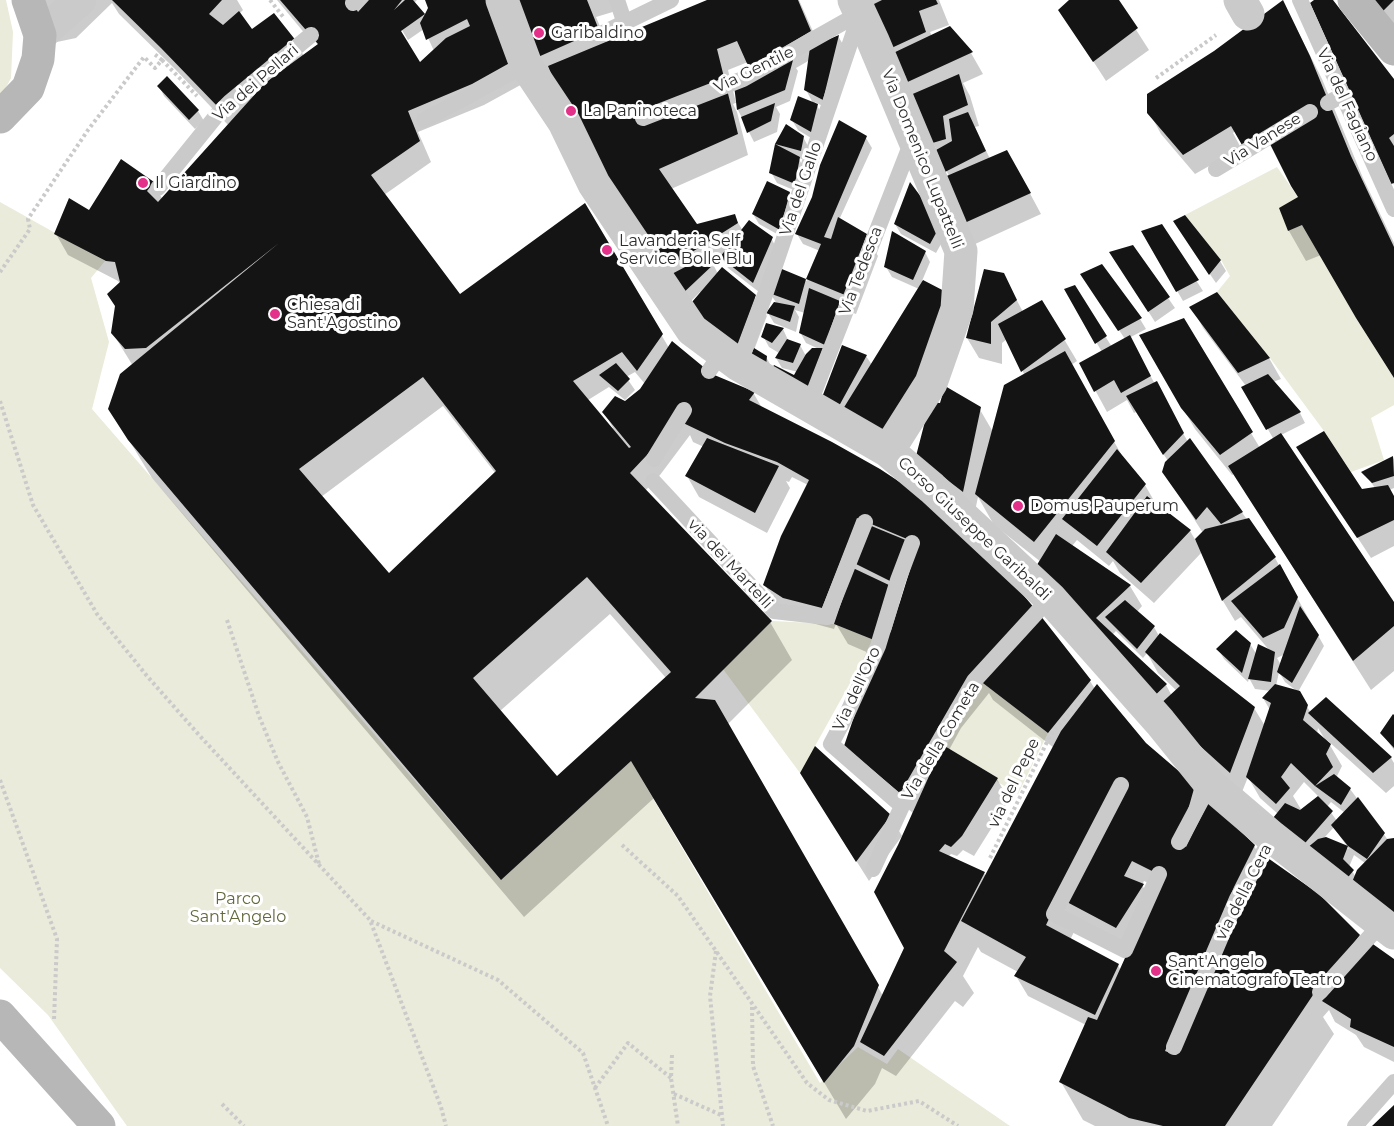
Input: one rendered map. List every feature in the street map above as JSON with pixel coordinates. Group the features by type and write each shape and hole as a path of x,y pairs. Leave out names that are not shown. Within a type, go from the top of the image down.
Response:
{"street":[{"path":"0,117 28,88 38,59 40,35 28,0"},
{"path":"40,35 81,0"},
{"name":"Corso Giuseppe Garibaldi","path":"502,0 523,69 564,122 579,148 589,194 692,330 723,362 809,405 890,460 1050,598 1210,784 1272,837 1388,928"},
{"path":"1354,0 1394,49"},
{"name":"Via Domenico Lupattelli","path":"857,7 961,251 957,309 931,383 890,460"},
{"path":"0,1017 99,1126"}],"lane":[{"path":"617,0 625,24"},
{"path":"596,37 671,0"},
{"name":"Via del Fagiano","path":"1300,0 1335,99 1394,209"},
{"name":"Via Gentile","path":"643,118 743,79 857,7"},
{"name":"Via del Gallo","path":"723,362 765,295 857,7"},
{"name":"Via dei Pellari","path":"158,188 230,102 311,35"},
{"path":"424,120 523,69"},
{"name":"Via Vanese","path":"1216,169 1311,112"},
{"name":"Via Tedesca","path":"809,405 914,137"},
{"path":"654,459 684,410"},
{"name":"via dei Martelli","path":"653,482 774,611 827,617 866,522"},
{"name":"Via dell'Oro","path":"902,806 831,744 878,646 912,543"},
{"name":"Via della Cometa","path":"873,869 902,806 974,681 1050,598"},
{"path":"1179,842 1210,784"},
{"path":"1121,785 1054,914 1125,950 1159,874"},
{"name":"via della Cera","path":"1174,1047 1237,899 1272,837"},
{"path":"1320,992 1388,928"},
{"path":"1354,1126 1394,1082"}],"path":[{"path":"1156,78 1244,7"},
{"path":"153,52 217,115"},
{"path":"0,272 30,229 28,219 88,130 144,57 155,68 162,60"},
{"path":"0,401 33,506 98,614 147,676 370,920 498,980 584,1053 608,1126"},
{"path":"227,620 258,716 278,762 307,817 319,865"},
{"name":"via del Pepe","path":"990,858 1050,736 1110,666"},
{"path":"0,780 57,939 53,1075"},
{"path":"622,845 678,896 807,1083 829,1100 867,1111 920,1101 958,1126"},
{"path":"370,920 441,1107 446,1126"},
{"path":"716,951 710,996 723,1126"},
{"path":"752,1005 753,1066 774,1124"},
{"path":"595,1088 628,1043 671,1078"},
{"path":"672,1055 671,1078 678,1126"},
{"path":"674,1094 721,1115"},
{"path":"222,1104 244,1126"}],"green space":[{"path":"0,0 6,0 13,32 11,78 0,99"},
{"path":"1277,167 1298,197 1280,208 1288,231 1302,225 1394,378 1394,405 1371,418 1384,460 1351,472 1270,358 1217,292 1230,276 1221,260 1185,215"},
{"name":"Parco Sant'Angelo","path":"0,202 105,261 91,278 109,342 92,409 500,879 631,761 820,1083 858,1047 887,1064 898,1049 1010,1126 127,1126 48,1015 0,968"},
{"path":"772,621 834,624 874,640 800,773 723,669"},
{"path":"979,680 1048,733 1018,794 996,781 998,778 943,745"}],"building":[{"path":"112,0 222,0 209,14 223,25 239,11 252,29 274,13 297,42 219,108"},
{"path":"280,0 351,0 358,12 369,0 402,0 394,10 405,0 413,0 425,14 428,8 425,0 493,0 515,60 472,84 408,111 420,141 371,175 460,294 585,203 663,334 637,371 622,352 573,381 629,448 631,447 602,412 615,396 625,401 640,389 672,341 712,374 755,392 749,400 832,442 880,469 924,498 991,557 1036,610 901,794 844,746 871,667 891,631 917,547 907,539 857,518 822,608 783,598 763,585 781,536 809,480 777,462 725,443 679,421 630,473 772,621 695,698 715,700 879,985 854,1046 824,1083 631,761 501,880 128,440 108,409 120,374 279,243 146,348 125,349 111,333 115,306 107,294 120,282 115,262 106,261 54,234 69,198 89,210 121,159 154,182 147,191 158,202 266,82 318,44","holes":["425,14 420,23 426,40 467,19 470,26 446,38 420,62 401,31","423,377 496,471 389,573 299,469","587,577 671,672 557,776 473,678"]},
{"path":"517,0 587,0 599,30 538,57"},
{"path":"707,0 798,0 811,31 749,68 737,41 717,49 738,134 659,169 697,224 735,214 738,223 662,271 572,124 548,66"},
{"path":"882,0 936,0 938,4 919,11 926,32 885,51 866,8"},
{"path":"1069,0 1119,0 1138,28 1093,62 1058,10"},
{"path":"1283,0 1310,56 1351,156 1394,247 1394,378 1302,225 1288,231 1279,208 1298,197 1270,144 1242,145 1231,126 1183,155 1147,113 1147,94 1214,51"},
{"path":"1314,0 1333,0 1394,79 1394,134 1389,138 1394,146 1394,183 1391,184 1310,3"},
{"path":"1368,0 1394,0 1379,15"},
{"path":"950,26 973,52 901,85 889,55"},
{"path":"839,35 823,100 804,90 810,47"},
{"path":"793,60 785,90 737,110 734,85"},
{"path":"959,74 968,105 943,116 946,139 929,144 908,96"},
{"path":"167,76 199,110 189,120 157,86"},
{"path":"798,96 818,104 811,132 790,120"},
{"path":"775,103 771,121 747,133 741,117"},
{"path":"968,112 986,151 945,172 936,150 952,141 949,119"},
{"path":"839,120 867,136 824,237 831,239 838,217 867,234 845,295 806,279 821,244 795,234 812,197 820,165"},
{"path":"786,124 804,136 801,151 775,144"},
{"path":"775,144 800,157 795,184 769,173"},
{"path":"1007,150 1031,193 960,225 942,178"},
{"path":"767,181 790,192 780,230 752,214"},
{"path":"910,182 941,224 930,244 894,224"},
{"path":"1185,215 1221,260 1209,275 1173,221"},
{"path":"749,220 773,237 753,283 720,257"},
{"path":"1162,224 1199,280 1176,292 1141,231"},
{"path":"892,231 926,251 913,280 884,267"},
{"path":"1133,245 1170,297 1148,312 1109,252"},
{"path":"708,255 714,264 680,296 666,277"},
{"path":"1102,264 1142,318 1118,331 1080,274"},
{"path":"722,267 756,295 735,351 686,309"},
{"path":"777,267 806,279 799,304 769,293"},
{"path":"984,269 1004,273 1017,300 991,322 991,344 966,338"},
{"path":"923,280 950,294 926,373 888,437 843,409"},
{"path":"1075,285 1107,336 1095,344 1064,289"},
{"path":"809,288 840,301 825,345 799,333"},
{"path":"1217,292 1270,358 1238,373 1189,307"},
{"path":"1042,300 1066,339 1021,372 998,324"},
{"path":"774,302 795,306 790,322 766,313"},
{"path":"1184,318 1253,432 1220,455 1181,408 1139,335"},
{"path":"766,323 784,328 772,343 761,337"},
{"path":"1130,335 1151,376 1121,393 1114,380 1094,392 1079,363"},
{"path":"787,339 801,344 793,363 775,358"},
{"path":"842,345 867,355 839,406 821,400"},
{"path":"754,348 767,356 766,366 749,360"},
{"path":"812,348 823,348 807,391 770,372 774,365 794,375"},
{"path":"1065,351 1115,441 1034,542 975,494 1004,385"},
{"path":"616,363 630,379 618,391 599,375"},
{"path":"1268,374 1301,412 1266,430 1241,387"},
{"path":"1157,381 1184,433 1163,455 1126,396"},
{"path":"945,386 981,407 963,492 916,456 930,402 940,403"},
{"path":"1324,431 1362,489 1388,485 1394,496 1394,520 1357,538 1296,447"},
{"path":"1281,433 1394,602 1394,626 1353,661 1228,466"},
{"path":"707,438 779,466 755,513 685,476"},
{"path":"1190,438 1243,512 1221,524 1207,507 1196,520 1162,472 1165,462"},
{"path":"1117,449 1146,484 1097,546 1062,519"},
{"path":"1393,456 1394,476 1372,483 1361,472"},
{"path":"1147,496 1191,530 1141,583 1106,552"},
{"path":"1249,518 1276,557 1222,601 1195,539 1205,529"},
{"path":"869,525 908,541 892,582 854,563"},
{"path":"1056,534 1131,585 1096,618 1167,684 1149,701 1035,568"},
{"path":"1280,564 1298,597 1284,628 1263,638 1231,601"},
{"path":"853,568 891,586 874,640 834,624"},
{"path":"1125,600 1155,626 1137,649 1105,617"},
{"path":"1300,606 1319,635 1292,683 1277,672"},
{"path":"1040,615 1091,680 1048,733 979,680"},
{"path":"1236,630 1251,643 1242,673 1216,649"},
{"path":"1160,633 1255,707 1230,773 1157,707 1180,686 1145,652"},
{"path":"1258,644 1275,652 1271,682 1248,679"},
{"path":"1097,684 1146,743 1195,785 1179,842 1186,847 1209,801 1255,845 1234,887 1165,1051 1176,1055 1265,856 1319,894 1360,935 1313,995 1225,1126 1163,1126 1129,1118 1059,1082 1088,1017 1097,1020 1162,876 1132,861 1124,876 1144,884 1116,928 1065,901 1093,827 1046,925 1119,964 1095,1015 1014,976 1026,957 961,921 1061,731"},
{"path":"1275,684 1300,691 1308,705 1303,720 1331,744 1326,754 1333,767 1315,786 1291,763 1281,777 1290,788 1276,804 1246,777 1271,703 1262,698"},
{"path":"1326,697 1392,757 1373,773 1308,713"},
{"path":"1394,715 1394,748 1380,733"},
{"path":"943,745 998,778 962,836 951,847 945,844 939,851 985,872 944,951 957,962 884,1056 860,1042 904,948 874,892"},
{"path":"815,746 891,815 856,862 800,773"},
{"path":"1334,774 1351,788 1341,805 1315,786"},
{"path":"1318,796 1333,811 1299,850 1273,818 1285,803 1300,810"},
{"path":"1358,797 1385,833 1367,859 1348,846 1331,825"},
{"path":"1326,837 1348,846 1343,859 1354,870 1344,882 1307,848 1318,839"},
{"path":"1394,838 1394,916 1350,887 1357,870 1387,839"},
{"path":"1370,942 1394,959 1394,1047 1350,1027 1351,1019 1322,1001"},
{"path":"1394,1105 1394,1126 1372,1126"}],"place":[{"name":"Garibaldino","path":"539,33"},
{"name":"La Paninoteca","path":"571,111"},
{"name":"Il Giardino","path":"143,183"},
{"name":"Lavanderia Self Service Bolle Blu","path":"607,250"},
{"name":"Chiesa di Sant'Agostino","path":"275,314"},
{"name":"Domus Pauperum","path":"1018,506"},
{"name":"Sant'Angelo Cinematografo Teatro","path":"1156,971"}]}
